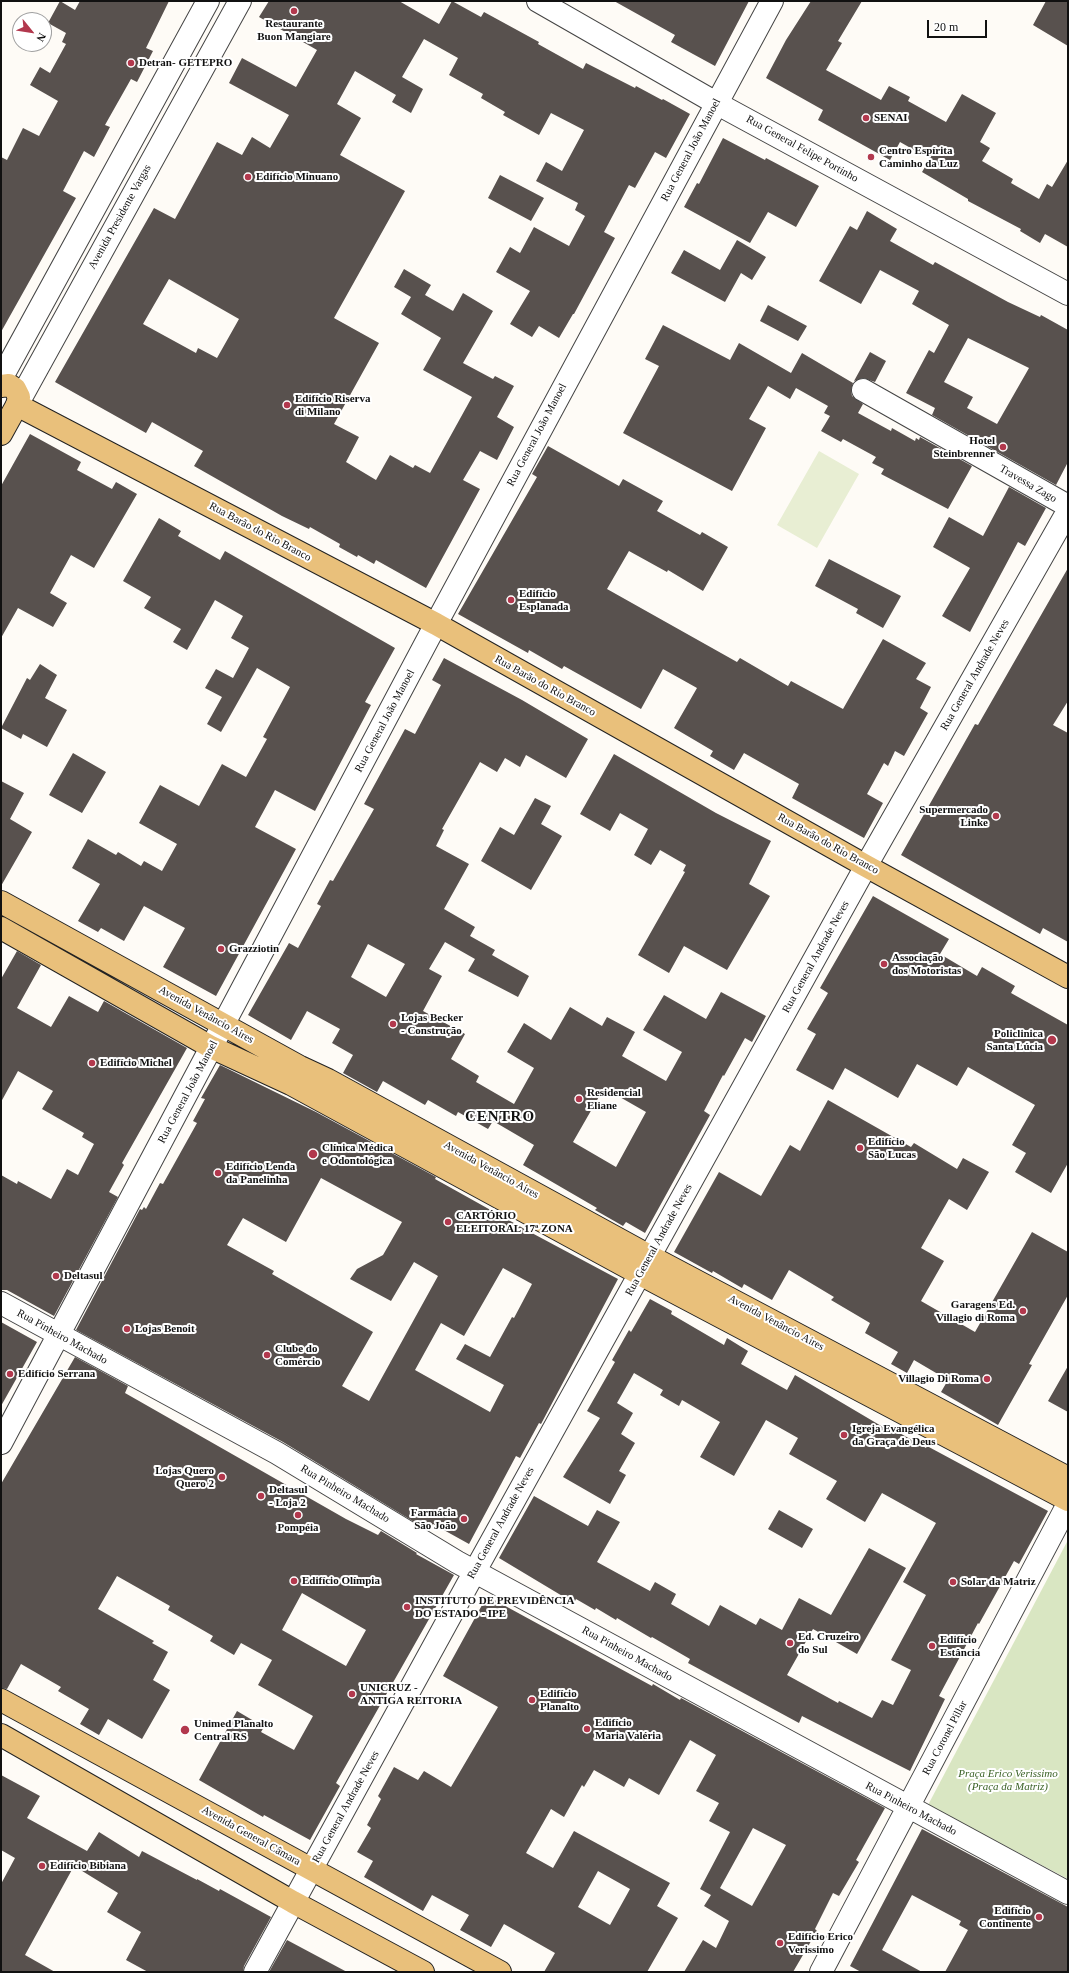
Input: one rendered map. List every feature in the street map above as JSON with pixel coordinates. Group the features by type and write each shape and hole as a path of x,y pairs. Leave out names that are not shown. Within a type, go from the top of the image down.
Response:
{"main road":[{"path":"1,386 9,385 16,389 19,397 9,407"},
{"name":"Avenida Presidente Vargas","path":"1,434 9,407"},
{"name":"Rua Barão do Rio Branco","path":"9,407 436,624 866,866 1068,977"},
{"name":"Avenida Venâncio Aires","path":"1,902 225,1025 296,1075"},
{"name":"Avenida Venâncio Aires","path":"1,928 211,1047 296,1075 328,1080 372,1116 645,1265 1068,1500"},
{"path":"140,1008 152,985"},
{"name":"Avenida Venâncio Aires","path":"645,1265 1068,1478"},
{"name":"Avenida General Câmara","path":"1,1700 500,1972"},
{"path":"1,1735 293,1902 423,1972"}],"street":[{"path":"1,379 208,1"},
{"name":"Avenida Presidente Vargas","path":"9,407 240,1"},
{"name":"Rua General Felipe Portinho","path":"538,1 716,103 1068,294"},
{"name":"Rua General João Manoel","path":"1,1444 211,1047 225,1025 436,624 772,1"},
{"name":"Travessa Zago","path":"863,390 1068,506"},
{"name":"Rua General Andrade Neves","path":"255,1972 475,1571 866,866 1068,511"},
{"name":"Rua Pinheiro Machado","path":"1,1303 277,1453 457,1562 908,1808 1068,1893"},
{"name":"Rua Coronel Pillar","path":"821,1972 1068,1504"}],"green space":[{"path":"819,451 859,474 817,548 777,525"},
{"name":"Praça Erico Verissimo (Praça da Matriz)","path":"1068,1540 1068,1879 928,1805"}],"building":[{"path":"60,1 75,10 80,1 169,1 146,48 153,51 137,82 131,79 105,125 110,127 94,157 84,151 63,191 76,198 1,332 1,157 7,160 23,128 39,136 58,101 30,85 40,67 50,73 66,44 62,42 66,33 52,25 52,16"},
{"path":"269,1 399,1 439,24 452,1 481,17 484,12 539,42 538,44 583,69 586,63 635,88 636,86 662,100 663,99 690,114 666,158 655,152 635,188 629,185 604,232 615,238 574,314 559,338 539,326 532,337 510,324 530,291 496,272 510,247 520,253 534,227 569,246 585,216 575,210 578,203 536,181 546,162 562,171 584,130 551,113 539,135 503,115 505,112 481,98 483,94 449,75 458,58 424,39 402,77 423,89 411,113 392,102 396,95 355,71 337,104 361,118 340,155 405,191 334,318 379,343 334,424 359,437 346,462 376,480 390,455 413,468 415,465 430,473 472,397 423,370 441,338 401,314 411,297 394,287 404,269 431,285 425,295 453,311 463,293 493,311 463,363 493,379 495,376 514,386 497,417 514,427 497,460 480,451 463,480 480,489 426,588 376,560 374,564 358,555 357,557 339,547 340,544 310,527 309,529 282,516 194,466 203,451 152,422 146,433 55,382 154,208 175,219 217,142 242,155 252,137 270,148 289,115 229,83 242,58 296,87 317,50 259,17","holes":["169,279 239,319 217,358 198,348 196,353 143,324"]},
{"path":"614,1 749,1 715,66 671,42 675,35"},
{"path":"811,1 862,1 838,41 842,43 826,70 881,100 889,86 910,97 908,101 946,122 962,94 996,113 980,142 990,148 982,161 1013,179 1011,183 1039,199 1047,184 1052,187 1068,160 1068,247 1045,234 1040,243 1020,231 1021,229 968,201 968,199 922,172 930,159 900,142 890,160 818,120 823,110 766,78 786,40"},
{"path":"1046,1 1068,1 1068,46 1033,25"},
{"path":"723,138 765,160 766,158 819,186 796,227 768,212 750,243 684,207 697,183 699,184"},
{"path":"500,175 544,198 531,221 488,198"},
{"path":"867,211 897,229 890,241 933,265 935,262 1008,302 1040,317 1041,315 1068,330 1068,462 1056,485 932,415 935,408 906,393 929,350 934,353 949,325 912,304 919,291 880,270 861,304 819,281 850,226 857,230","holes":["968,338 1029,368 997,424 967,408 973,397 944,382"]},
{"path":"737,240 766,257 752,280 741,273 725,302 671,273 684,250 720,270"},
{"path":"768,305 807,326 798,341 760,321"},
{"path":"663,325 730,360 739,343 791,373 802,353 853,383 851,390 852,396 863,404 858,413 891,431 892,428 915,441 916,438 919,440 920,437 972,466 948,509 881,474 884,469 872,463 876,457 843,439 841,442 821,431 830,416 824,413 828,406 796,388 790,399 768,386 749,419 766,428 732,491 623,433 659,366 645,359"},
{"path":"870,352 886,361 875,382 863,378 854,381"},
{"path":"30,434 81,462 77,470 112,489 116,482 137,494 94,568 71,555 50,593 67,603 53,627 18,608 1,638 1,486"},
{"path":"548,446 619,486 623,479 663,501 657,511 700,535 702,532 728,547 703,591 668,570 667,572 629,551 607,589 737,662 740,658 788,686 791,681 843,709 883,639 926,663 916,679 931,687 920,708 928,713 904,756 895,751 888,766 884,763 867,794 883,803 864,838 792,798 799,784 744,753 734,770 710,756 713,751 674,728 697,688 663,669 641,709 564,666 562,669 529,650 528,653 458,614 537,477 532,474"},
{"path":"1009,487 1046,508 1025,546 1018,542 970,632 942,616 970,568 933,547 949,517 983,536"},
{"path":"159,518 181,531 178,536 220,560 225,551 395,648 365,702 371,705 315,811 275,790 255,827 296,849 216,996 163,967 185,928 144,906 124,941 101,928 98,932 78,921 100,884 72,868 88,839 116,855 118,852 141,866 144,861 162,871 177,844 139,823 160,785 199,806 222,764 246,777 267,739 263,737 290,687 257,668 221,732 207,724 222,697 205,688 216,669 233,678 249,648 231,638 243,616 215,600 187,650 173,642 181,629 144,608 151,597 123,581"},
{"path":"829,559 901,596 883,628 856,613 858,609 815,586"},
{"name":"Supermercado Linke","path":"1068,568 1068,701 1053,725 1068,733 1068,942 1043,928 1040,934 901,855 975,724 978,725"},
{"path":"444,658 522,700 588,739 566,778 526,755 520,767 505,758 497,772 480,762 442,829 444,830 436,846 469,864 444,909 475,927 470,936 495,950 492,955 529,976 518,997 468,971 475,959 445,942 429,969 442,976 423,1011 465,1034 451,1059 479,1076 476,1082 514,1104 534,1068 507,1052 524,1023 551,1040 570,1007 602,1026 607,1017 635,1032 622,1056 666,1081 682,1052 643,1030 664,995 706,1019 721,992 766,1016 752,1042 745,1038 724,1076 723,1075 704,1111 710,1115 645,1233 626,1222 623,1226 595,1210 597,1208 523,1165 534,1145 493,1121 488,1129 458,1112 456,1116 428,1100 425,1105 383,1081 377,1092 343,1073 353,1055 332,1043 340,1029 307,1011 291,1040 248,1015 289,943 298,948 321,906 317,904 330,880 333,881 374,809 364,804 405,729 415,734 441,685 432,680","holes":["368,944 405,964 386,997 351,977","604,1088 646,1112 616,1167 573,1142"]},
{"path":"40,664 57,675 45,698 67,710 47,747 23,734 21,739 1,728 27,678 30,680"},
{"path":"73,753 106,772 82,813 49,795"},
{"path":"614,754 716,813 771,841 749,884 770,896 727,970 684,946 669,973 638,955 685,872 683,871 686,865 660,850 651,865 634,855 648,829 620,813 610,831 580,814"},
{"path":"1,781 24,793 10,819 32,832 1,886"},
{"path":"535,798 551,806 541,824 562,836 531,890 481,861 500,827 514,835"},
{"path":"873,896 949,939 940,954 977,976 982,967 1015,986 1011,993 1068,1025 1068,1163 1051,1193 1015,1172 1026,1153 1012,1145 1035,1105 968,1067 957,1086 917,1064 898,1098 845,1068 833,1090 796,1070 816,1034 807,1029 828,993 820,988"},
{"path":"17,951 41,965 17,1008 51,1027 69,996 98,1012 104,1001 187,1048 122,1163 124,1165 109,1192 118,1197 54,1316 7,1290 1,1290 1,1175 17,1184 18,1181 51,1199 67,1169 78,1175 94,1144 82,1137 84,1133 42,1109 53,1091 18,1071 1,1102 1,979"},
{"path":"220,1065 316,1112 436,1177 435,1179 530,1232 618,1279 541,1424 539,1423 520,1458 516,1456 469,1544 433,1524 429,1531 283,1442 76,1330 140,1209 142,1210 144,1207 146,1209 160,1183 163,1184 197,1123 193,1121 205,1099 201,1098","holes":["321,1178 402,1222 383,1255 357,1269 350,1279 391,1301 414,1262 438,1276 369,1401 342,1386 373,1332 272,1274 274,1271 227,1245 243,1218 286,1242","503,1268 532,1284 514,1318 512,1317 490,1357 465,1344 456,1359 504,1385 490,1412 415,1370 441,1323 464,1336"]},
{"path":"828,1100 911,1147 914,1143 957,1169 963,1158 989,1172 967,1210 949,1199 921,1248 944,1261 921,1301 975,1332 1032,1232 1068,1252 1068,1295 1029,1364 1032,1365 998,1425 941,1392 948,1380 914,1360 907,1373 891,1364 898,1352 865,1333 870,1323 831,1300 834,1297 789,1270 772,1300 744,1284 742,1288 713,1271 712,1273 674,1252 719,1172 761,1196 790,1145 800,1151"},
{"path":"650,1299 672,1311 671,1314 724,1345 727,1338 748,1351 741,1364 787,1390 795,1375 888,1430 889,1427 926,1448 927,1446 1048,1511 1019,1564 1014,1561 979,1624 978,1623 939,1696 945,1699 910,1771 802,1716 799,1723 688,1663 690,1659 652,1637 651,1638 617,1618 616,1620 596,1608 595,1610 576,1599 574,1603 499,1558 534,1496 588,1526 597,1510 620,1522 597,1562 650,1591 655,1582 676,1594 671,1604 709,1626 720,1605 756,1625 760,1618 782,1630 799,1598 831,1615 869,1548 906,1568 857,1654 813,1629 787,1675 838,1703 839,1701 872,1718 882,1700 893,1705 911,1670 891,1660 926,1595 903,1582 936,1523 882,1493 865,1522 826,1499 837,1481 789,1454 798,1438 766,1420 734,1476 700,1457 720,1422 682,1400 679,1406 660,1395 663,1390 634,1373 617,1403 633,1413 621,1434 635,1443 619,1471 626,1475 610,1504 563,1477 600,1418 587,1411 615,1362 612,1360 629,1330 631,1332"},
{"name":"Edifício Serrana","path":"1,1322 37,1342 1,1406"},
{"path":"75,1357 128,1386 125,1393 346,1519 378,1535 381,1531 417,1553 416,1554 454,1575 336,1783 340,1786 310,1840 264,1815 263,1817 199,1780 237,1711 264,1727 261,1732 294,1750 313,1716 258,1685 272,1660 241,1643 234,1655 210,1641 213,1636 168,1610 170,1606 117,1576 98,1609 154,1641 152,1643 168,1652 153,1680 170,1690 142,1739 108,1719 99,1735 80,1724 89,1709 58,1691 61,1687 21,1664 7,1689 1,1688 1,1484","holes":["302,1593 366,1630 346,1666 282,1630"]},
{"path":"1068,1366 1068,1412 1048,1401"},
{"path":"779,1510 813,1529 802,1548 768,1529"},
{"path":"487,1596 652,1686 653,1684 680,1700 681,1698 885,1808 856,1860 859,1862 839,1896 833,1893 815,1929 817,1931 793,1972 684,1972 703,1940 716,1948 729,1921 704,1906 711,1895 700,1889 730,1832 709,1821 719,1803 696,1791 716,1755 690,1740 659,1795 629,1778 624,1787 594,1770 584,1787 582,1785 564,1817 551,1809 526,1853 553,1868 574,1831 670,1883 657,1906 678,1918 647,1972 544,1972 555,1953 504,1924 491,1947 460,1930 469,1915 432,1895 423,1911 364,1877 373,1861 357,1852 371,1828 367,1825 381,1799 378,1796 394,1767 418,1780 424,1771 451,1787 498,1707 443,1676","holes":["753,1828 786,1845 752,1906 720,1888","598,1871 630,1889 610,1925 578,1907"]},
{"path":"1,1775 40,1796 27,1818 87,1851 99,1832 139,1857 142,1851 219,1891 220,1889 271,1917 244,1966 243,1972 148,1972 126,1960 141,1932 107,1912 118,1893 74,1866 25,1955 55,1972 1,1972 1,1884 15,1858 1,1850"},
{"path":"922,1829 1068,1907 1068,1972 945,1972 968,1930 959,1925 961,1921 912,1895 882,1950 922,1972 861,1972 850,1966"},
{"path":"287,1940 347,1972 269,1972"}],"place":[{"name":"Restaurante Buon Mangiare","path":"294,11"},
{"name":"Detran- GETEPRO","path":"131,63"},
{"name":"SENAI","path":"866,118"},
{"name":"Centro Espírita Caminho da Luz","path":"871,157"},
{"name":"Edifício Minuano","path":"248,177"},
{"name":"Edifício Riserva di Milano","path":"287,405"},
{"name":"Hotel Steinbrenner","path":"1003,447"},
{"name":"Edifício Esplanada","path":"511,600"},
{"name":"Supermercado Linke","path":"996,816"},
{"name":"Grazziotin","path":"221,949"},
{"name":"Associação dos Motoristas","path":"884,964"},
{"name":"Lojas Becker - Construção","path":"393,1024"},
{"name":"Policlinica Santa Lúcia","path":"1052,1040"},
{"name":"Edifício Michel","path":"92,1063"},
{"name":"Residencial Eliane","path":"579,1099"},
{"name":"Edifício São Lucas","path":"860,1148"},
{"name":"Clínica Médica e Odontológica","path":"313,1154"},
{"name":"Edifício Lenda da Panelinha","path":"218,1173"},
{"name":"CARTÓRIO ELEITORAL 17ª ZONA","path":"448,1222"},
{"name":"Deltasul","path":"56,1276"},
{"name":"Garagens Ed. Villagio di Roma","path":"1023,1311"},
{"name":"Lojas Benoit","path":"127,1329"},
{"name":"Clube do Comércio","path":"267,1355"},
{"name":"Edifício Serrana","path":"10,1374"},
{"name":"Villagio Di Roma","path":"987,1379"},
{"name":"Igreja Evangélica da Graça de Deus","path":"844,1435"},
{"name":"Lojas Quero Quero 2","path":"222,1477"},
{"name":"Deltasul - Loja 2","path":"261,1496"},
{"name":"Pompéia","path":"298,1515"},
{"name":"Farmácia São João","path":"464,1519"},
{"name":"Edifício Olímpia","path":"294,1581"},
{"name":"Solar da Matriz","path":"953,1582"},
{"name":"INSTITUTO DE PREVIDÊNCIA DO ESTADO - IPE","path":"407,1607"},
{"name":"Ed. Cruzeiro do Sul","path":"790,1643"},
{"name":"Edifício Estância","path":"932,1646"},
{"name":"UNICRUZ - ANTIGA REITORIA","path":"352,1694"},
{"name":"Edifício Planalto","path":"532,1700"},
{"name":"Edifício Maria Valéria","path":"587,1729"},
{"name":"Unimed Planalto Central RS","path":"185,1730"},
{"name":"Edifício Bibiana","path":"42,1866"},
{"name":"Edifício Continente","path":"1039,1917"},
{"name":"Edifício Erico Verissimo","path":"780,1943"}],"district":[{"name":"CENTRO","path":"500,1117"}]}
